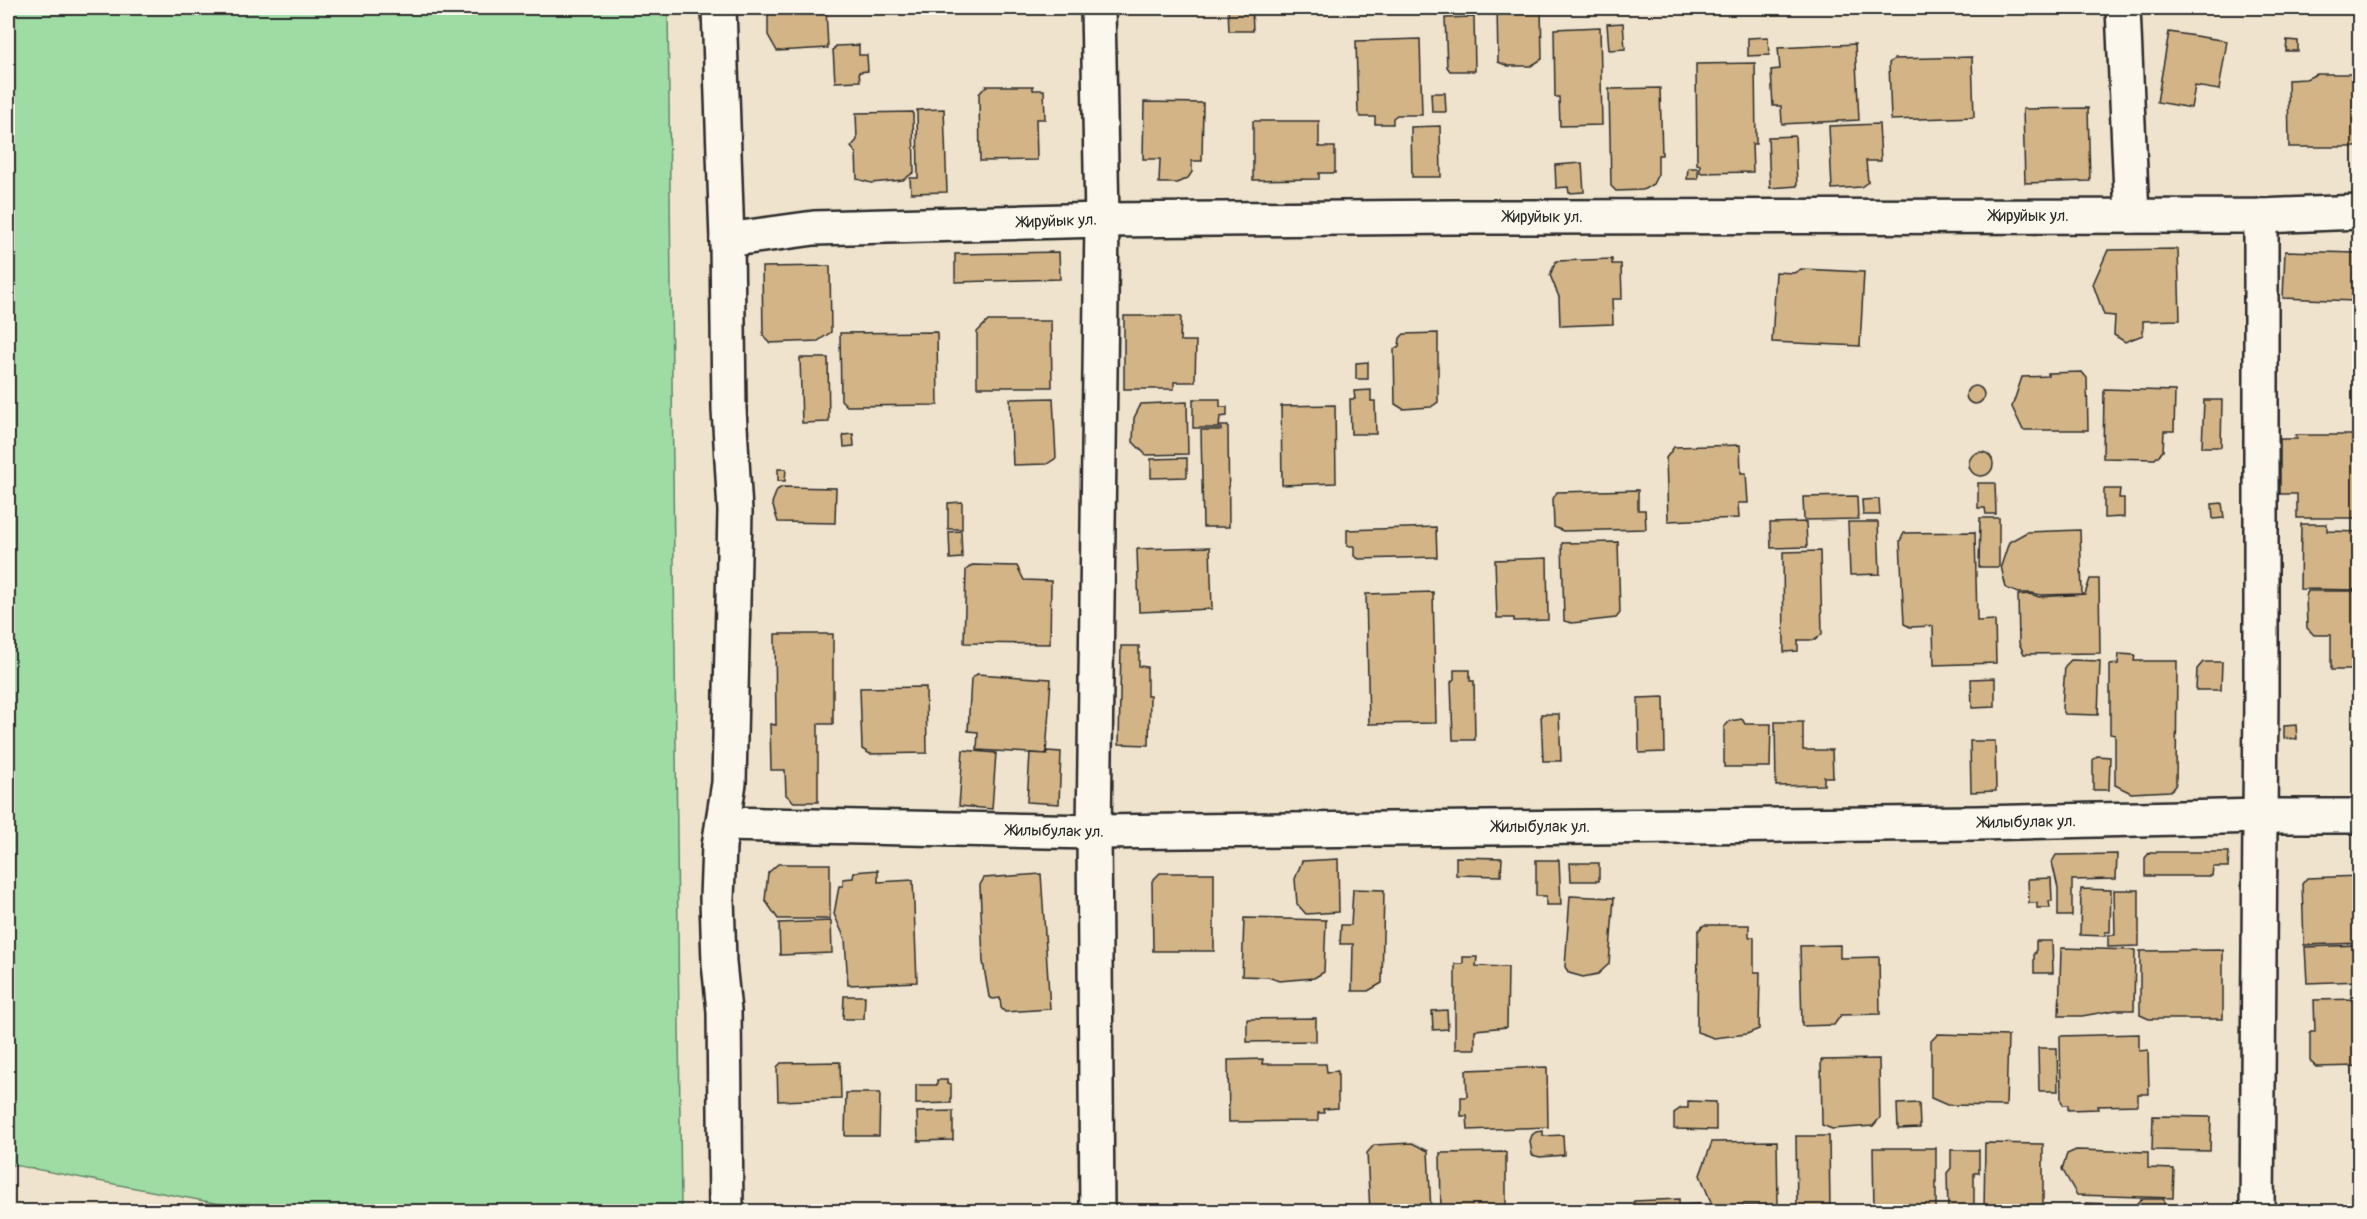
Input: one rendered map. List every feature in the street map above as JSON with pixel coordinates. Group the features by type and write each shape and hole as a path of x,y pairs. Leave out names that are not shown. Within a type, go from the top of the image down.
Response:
{"street":[{"path":"719,8 727,240 729,410 735,511 729,783 719,846 717,898 719,963 724,1011 726,1212"},
{"path":"1097,1212 1094,832 1102,220 1098,8"},
{"path":"2123,8 2132,216"},
{"name":"Жируйык ул.","path":"727,240 814,228 1102,220 2261,216 2360,212"},
{"path":"2257,1212 2261,216"},
{"name":"Жилыбулак ул.","path":"723,824 1094,832 1978,823 2260,816 2360,816"}],"green space":[{"path":"8,8 668,8 681,1211 257,1211 8,1164"}],"building":[{"path":"768,8 826,8 828,48 777,51 768,35"},
{"path":"1228,8 1252,8 1253,31 1229,31"},
{"path":"1497,8 1541,8 1542,59 1531,66 1508,66 1498,62"},
{"path":"1474,17 1475,71 1450,71 1447,67 1445,18"},
{"path":"1623,23 1625,49 1609,50 1607,24"},
{"path":"1600,27 1602,125 1560,126 1559,97 1555,97 1554,29"},
{"path":"2169,32 2227,41 2219,90 2195,86 2191,108 2157,102"},
{"path":"1768,37 1769,55 1748,56 1748,38"},
{"path":"1420,39 1422,115 1397,115 1393,118 1393,124 1375,124 1375,117 1361,117 1358,113 1356,41"},
{"path":"2287,40 2298,41 2298,51 2286,51"},
{"path":"1855,44 1859,120 1782,124 1781,106 1773,106 1771,70 1780,69 1778,48"},
{"path":"859,45 859,55 867,55 868,71 859,72 860,81 835,82 833,50 836,46"},
{"path":"1972,57 1974,117 1891,120 1889,63 1894,59"},
{"path":"1755,63 1756,144 1752,144 1753,172 1700,173 1700,165 1697,164 1696,64"},
{"path":"2317,74 2360,74 2360,147 2289,147 2288,80 2306,79"},
{"path":"986,86 1033,86 1033,90 1044,90 1045,119 1036,119 1037,160 980,161 979,94"},
{"path":"1660,88 1662,155 1658,155 1658,174 1653,184 1643,190 1616,191 1611,186 1609,89"},
{"path":"1431,93 1445,93 1446,112 1432,112"},
{"path":"1144,102 1203,103 1202,161 1192,161 1192,172 1188,178 1177,183 1159,183 1160,159 1143,159"},
{"path":"2088,108 2090,181 2025,183 2023,109"},
{"path":"944,109 947,192 911,193 910,178 918,178 917,110"},
{"path":"913,112 914,172 903,180 871,183 857,179 856,153 851,147 857,140 856,113"},
{"path":"1253,121 1319,121 1319,147 1335,147 1335,173 1319,173 1319,179 1253,180"},
{"path":"1879,124 1881,161 1866,161 1868,182 1861,187 1832,189 1829,126"},
{"path":"1440,126 1441,177 1412,177 1411,127"},
{"path":"1795,136 1797,186 1770,188 1768,137"},
{"path":"1582,163 1584,192 1569,193 1568,187 1556,188 1555,165"},
{"path":"1688,168 1698,168 1698,179 1687,179"},
{"path":"2178,249 2180,320 2143,321 2143,335 2125,342 2114,335 2115,316 2104,315 2093,284 2108,250"},
{"path":"2285,251 2356,253 2354,301 2283,298"},
{"path":"1059,252 1060,279 955,282 955,254"},
{"path":"1612,259 1612,264 1621,264 1622,299 1612,299 1613,324 1560,326 1559,297 1550,275 1556,261"},
{"path":"830,266 831,332 818,341 769,343 763,335 762,267"},
{"path":"1801,269 1864,272 1860,346 1772,342 1776,272 1794,273"},
{"path":"1124,316 1181,316 1180,341 1196,341 1195,382 1174,382 1174,389 1124,389"},
{"path":"988,321 1051,321 1052,387 977,387 977,332"},
{"path":"937,332 938,405 847,406 841,400 840,333"},
{"path":"1438,333 1438,402 1431,407 1403,409 1395,404 1394,349 1399,346 1400,338 1404,334"},
{"path":"800,358 828,358 829,422 802,423"},
{"path":"1368,362 1368,379 1356,379 1356,363"},
{"path":"2082,372 2087,378 2088,430 2023,430 2012,407 2022,377 2048,376 2048,373"},
{"path":"1971,386 1979,386 1984,391 1982,402 1971,404 1966,399 1966,391"},
{"path":"2104,389 2175,391 2174,431 2164,431 2163,451 2155,459 2103,458"},
{"path":"1371,390 1371,401 1375,401 1376,434 1351,434 1350,399 1355,399 1354,391"},
{"path":"1053,398 1056,458 1047,464 1013,465 1010,399"},
{"path":"1193,399 1220,399 1220,407 1227,407 1227,416 1220,417 1219,428 1193,428"},
{"path":"2204,400 2222,400 2221,447 2202,447"},
{"path":"1187,402 1188,454 1146,455 1133,442 1134,418 1141,404"},
{"path":"1335,405 1336,483 1282,485 1281,406"},
{"path":"1221,426 1228,426 1229,527 1203,527 1201,430 1221,430"},
{"path":"853,434 854,446 844,447 843,435"},
{"path":"2296,435 2360,435 2360,518 2297,518 2297,494 2280,494 2280,439 2297,439"},
{"path":"1740,445 1741,473 1746,473 1748,503 1738,503 1739,518 1668,521 1666,458 1674,447"},
{"path":"1976,452 1986,452 1993,459 1993,469 1986,476 1976,476 1969,469 1969,459"},
{"path":"1187,458 1187,477 1151,478 1151,459"},
{"path":"778,469 786,469 785,481 778,481"},
{"path":"1978,483 1995,483 1996,514 1986,514 1985,508 1978,508"},
{"path":"782,487 836,488 835,523 778,522 772,503 777,490"},
{"path":"2104,489 2120,489 2119,498 2124,498 2124,517 2104,518"},
{"path":"1638,490 1638,510 1645,510 1646,529 1563,531 1554,527 1553,499 1557,492"},
{"path":"1857,496 1858,519 1804,520 1803,497"},
{"path":"1879,499 1880,515 1863,515 1862,500"},
{"path":"962,502 962,529 948,529 948,503"},
{"path":"2222,503 2224,518 2213,519 2212,504"},
{"path":"1980,518 1999,518 1999,567 1979,567"},
{"path":"1806,522 1807,547 1771,548 1770,523"},
{"path":"1848,522 1878,522 1880,574 1850,575"},
{"path":"2301,524 2327,524 2327,531 2360,532 2360,590 2300,589"},
{"path":"1436,527 1437,557 1359,559 1354,556 1354,546 1347,546 1347,530"},
{"path":"2080,530 2082,594 2041,595 2018,593 2006,588 2001,566 2009,542 2027,532"},
{"path":"961,531 962,558 950,559 949,532"},
{"path":"1975,532 1977,621 1995,620 1996,663 1934,665 1933,626 1910,627 1904,624 1900,541 1904,533"},
{"path":"1618,542 1620,613 1616,618 1572,623 1564,621 1562,543"},
{"path":"1210,547 1212,609 1139,612 1137,549"},
{"path":"1820,551 1822,634 1815,640 1798,640 1798,651 1784,652 1783,552"},
{"path":"1547,558 1548,620 1514,621 1514,618 1497,618 1495,560"},
{"path":"972,565 1017,566 1024,580 1051,581 1050,644 964,643 966,570"},
{"path":"2090,579 2099,579 2100,653 2024,654 2019,643 2018,595 2031,594 2039,597 2085,594"},
{"path":"2308,591 2360,591 2360,670 2331,670 2331,635 2314,635 2307,628 2306,596"},
{"path":"1433,592 1436,723 1369,724 1366,594"},
{"path":"775,634 833,634 833,724 818,724 818,802 794,802 786,795 785,770 771,770 770,724 776,725"},
{"path":"1121,646 1139,646 1139,666 1147,667 1147,696 1150,696 1149,745 1119,744"},
{"path":"2119,654 2135,655 2134,661 2177,661 2176,786 2170,791 2131,793 2115,785 2115,735 2110,734 2110,665 2118,664"},
{"path":"2071,660 2100,661 2098,715 2065,714 2062,708 2065,666"},
{"path":"2203,662 2222,662 2221,690 2196,690 2197,669"},
{"path":"1454,670 1470,670 1470,681 1474,681 1475,740 1453,740 1451,682 1454,679"},
{"path":"977,674 1051,679 1046,754 977,750 978,732 968,731 971,679"},
{"path":"1995,678 1995,707 1972,708 1971,679"},
{"path":"926,687 927,753 870,754 862,749 860,688"},
{"path":"1664,697 1665,752 1639,753 1638,698"},
{"path":"1541,714 1559,714 1561,761 1543,761"},
{"path":"1742,719 1745,724 1771,724 1770,767 1724,767 1724,727 1730,721"},
{"path":"1775,722 1803,722 1803,750 1832,750 1833,777 1824,777 1824,785 1776,786"},
{"path":"2296,725 2297,739 2284,738 2284,726"},
{"path":"1970,741 1995,741 1996,791 1971,792"},
{"path":"963,750 996,753 992,809 959,806"},
{"path":"1047,751 1061,752 1059,804 1027,802 1030,753 1047,754"},
{"path":"2097,756 2110,757 2109,790 2093,790 2093,760"},
{"path":"2150,852 2229,852 2228,867 2213,867 2212,876 2145,876 2145,858"},
{"path":"2117,854 2116,879 2072,880 2072,916 2058,916 2058,888 2052,862 2056,855"},
{"path":"1456,857 1502,858 1501,876 1456,875"},
{"path":"1338,859 1339,912 1306,914 1297,904 1295,879 1302,861"},
{"path":"1536,860 1559,860 1561,905 1546,905 1546,896 1536,896"},
{"path":"1570,863 1599,863 1599,881 1571,881"},
{"path":"778,864 830,864 830,919 778,919 765,900 768,873"},
{"path":"878,870 878,882 913,880 917,982 848,985 845,939 834,914 839,886 843,886 843,879 853,878 854,872"},
{"path":"1160,873 1214,873 1214,951 1153,951 1152,881"},
{"path":"1041,874 1050,1009 1005,1012 1001,1008 1000,998 989,997 983,962 980,885 984,878"},
{"path":"2360,876 2360,943 2304,945 2302,884 2307,878"},
{"path":"2051,878 2050,908 2037,908 2037,903 2029,903 2028,879"},
{"path":"1353,889 1384,890 1382,983 1368,991 1352,991 1353,944 1340,944 1341,925 1351,925"},
{"path":"2081,889 2111,890 2110,932 2105,932 2105,936 2080,935"},
{"path":"2114,890 2139,890 2139,946 2108,947 2108,935 2115,935"},
{"path":"1570,896 1614,898 1609,964 1598,974 1583,977 1569,973 1565,967"},
{"path":"1244,918 1326,920 1324,972 1314,978 1279,981 1268,977 1242,976"},
{"path":"831,921 832,953 780,955 779,923"},
{"path":"1704,925 1749,925 1749,937 1754,937 1754,972 1760,972 1759,1029 1747,1034 1714,1038 1697,1032 1698,931"},
{"path":"2036,941 2052,941 2053,973 2034,973"},
{"path":"1840,945 1840,958 1879,957 1880,1014 1841,1015 1834,1025 1802,1026 1800,946"},
{"path":"2360,945 2360,981 2307,983 2305,947"},
{"path":"2061,948 2135,950 2134,1010 2116,1010 2082,1016 2059,1016"},
{"path":"2223,950 2223,1019 2149,1019 2140,1015 2140,951"},
{"path":"1463,957 1477,957 1476,966 1508,967 1507,1027 1475,1030 1475,1049 1455,1049 1455,964 1463,964"},
{"path":"844,996 865,996 864,1019 843,1019"},
{"path":"2360,999 2360,1066 2316,1067 2310,1061 2310,1032 2315,1032 2314,1000"},
{"path":"1447,1010 1448,1029 1433,1030 1432,1011"},
{"path":"1316,1018 1316,1041 1247,1042 1247,1019"},
{"path":"1938,1034 2008,1036 2006,1106 1947,1105 1931,1098 1931,1041"},
{"path":"2139,1034 2139,1051 2148,1050 2149,1094 2138,1094 2138,1105 2097,1106 2098,1109 2068,1110 2068,1105 2063,1105 2060,1036"},
{"path":"2038,1048 2057,1048 2058,1091 2039,1091"},
{"path":"1263,1059 1262,1064 1326,1064 1327,1072 1338,1071 1338,1108 1323,1109 1324,1113 1318,1113 1318,1121 1229,1122 1228,1060"},
{"path":"1879,1059 1880,1118 1873,1126 1832,1129 1822,1125 1821,1060"},
{"path":"840,1062 841,1099 778,1101 777,1067 781,1063"},
{"path":"1547,1067 1548,1127 1468,1130 1467,1116 1461,1116 1461,1097 1467,1097 1466,1070"},
{"path":"937,1080 947,1080 947,1084 951,1084 951,1103 916,1104 916,1085 937,1085"},
{"path":"846,1093 880,1093 879,1136 845,1136"},
{"path":"1688,1101 1716,1102 1716,1130 1674,1129 1674,1113 1681,1108 1688,1108"},
{"path":"1919,1103 1920,1128 1898,1129 1897,1104"},
{"path":"953,1111 953,1140 918,1141 917,1112"},
{"path":"2153,1116 2211,1117 2210,1151 2152,1150"},
{"path":"1543,1131 1543,1136 1563,1135 1564,1155 1540,1157 1532,1155 1530,1141 1532,1135"},
{"path":"1796,1136 1829,1136 1830,1212 1797,1212"},
{"path":"1777,1141 1778,1206 1734,1206 1734,1212 1715,1212 1700,1175 1712,1142"},
{"path":"1412,1143 1428,1151 1431,1212 1370,1212 1367,1153 1374,1145"},
{"path":"1985,1143 2043,1144 2043,1212 1984,1212"},
{"path":"1873,1148 1936,1148 1936,1210 1934,1212 1874,1212"},
{"path":"1951,1150 1979,1150 1979,1173 1974,1173 1974,1212 1948,1212 1947,1173 1951,1168"},
{"path":"2076,1150 2148,1152 2148,1168 2174,1169 2173,1198 2077,1195 2062,1169 2067,1154"},
{"path":"1506,1152 1506,1212 1441,1212 1440,1153"},
{"path":"1679,1199 1679,1205 1699,1204 1700,1212 1635,1212 1634,1201"},
{"path":"2141,1199 2164,1199 2164,1212 2136,1212 2137,1203"},
{"path":"2086,1203 2108,1204 2108,1212 2086,1212"},
{"path":"941,1205 986,1212 940,1212"}]}
